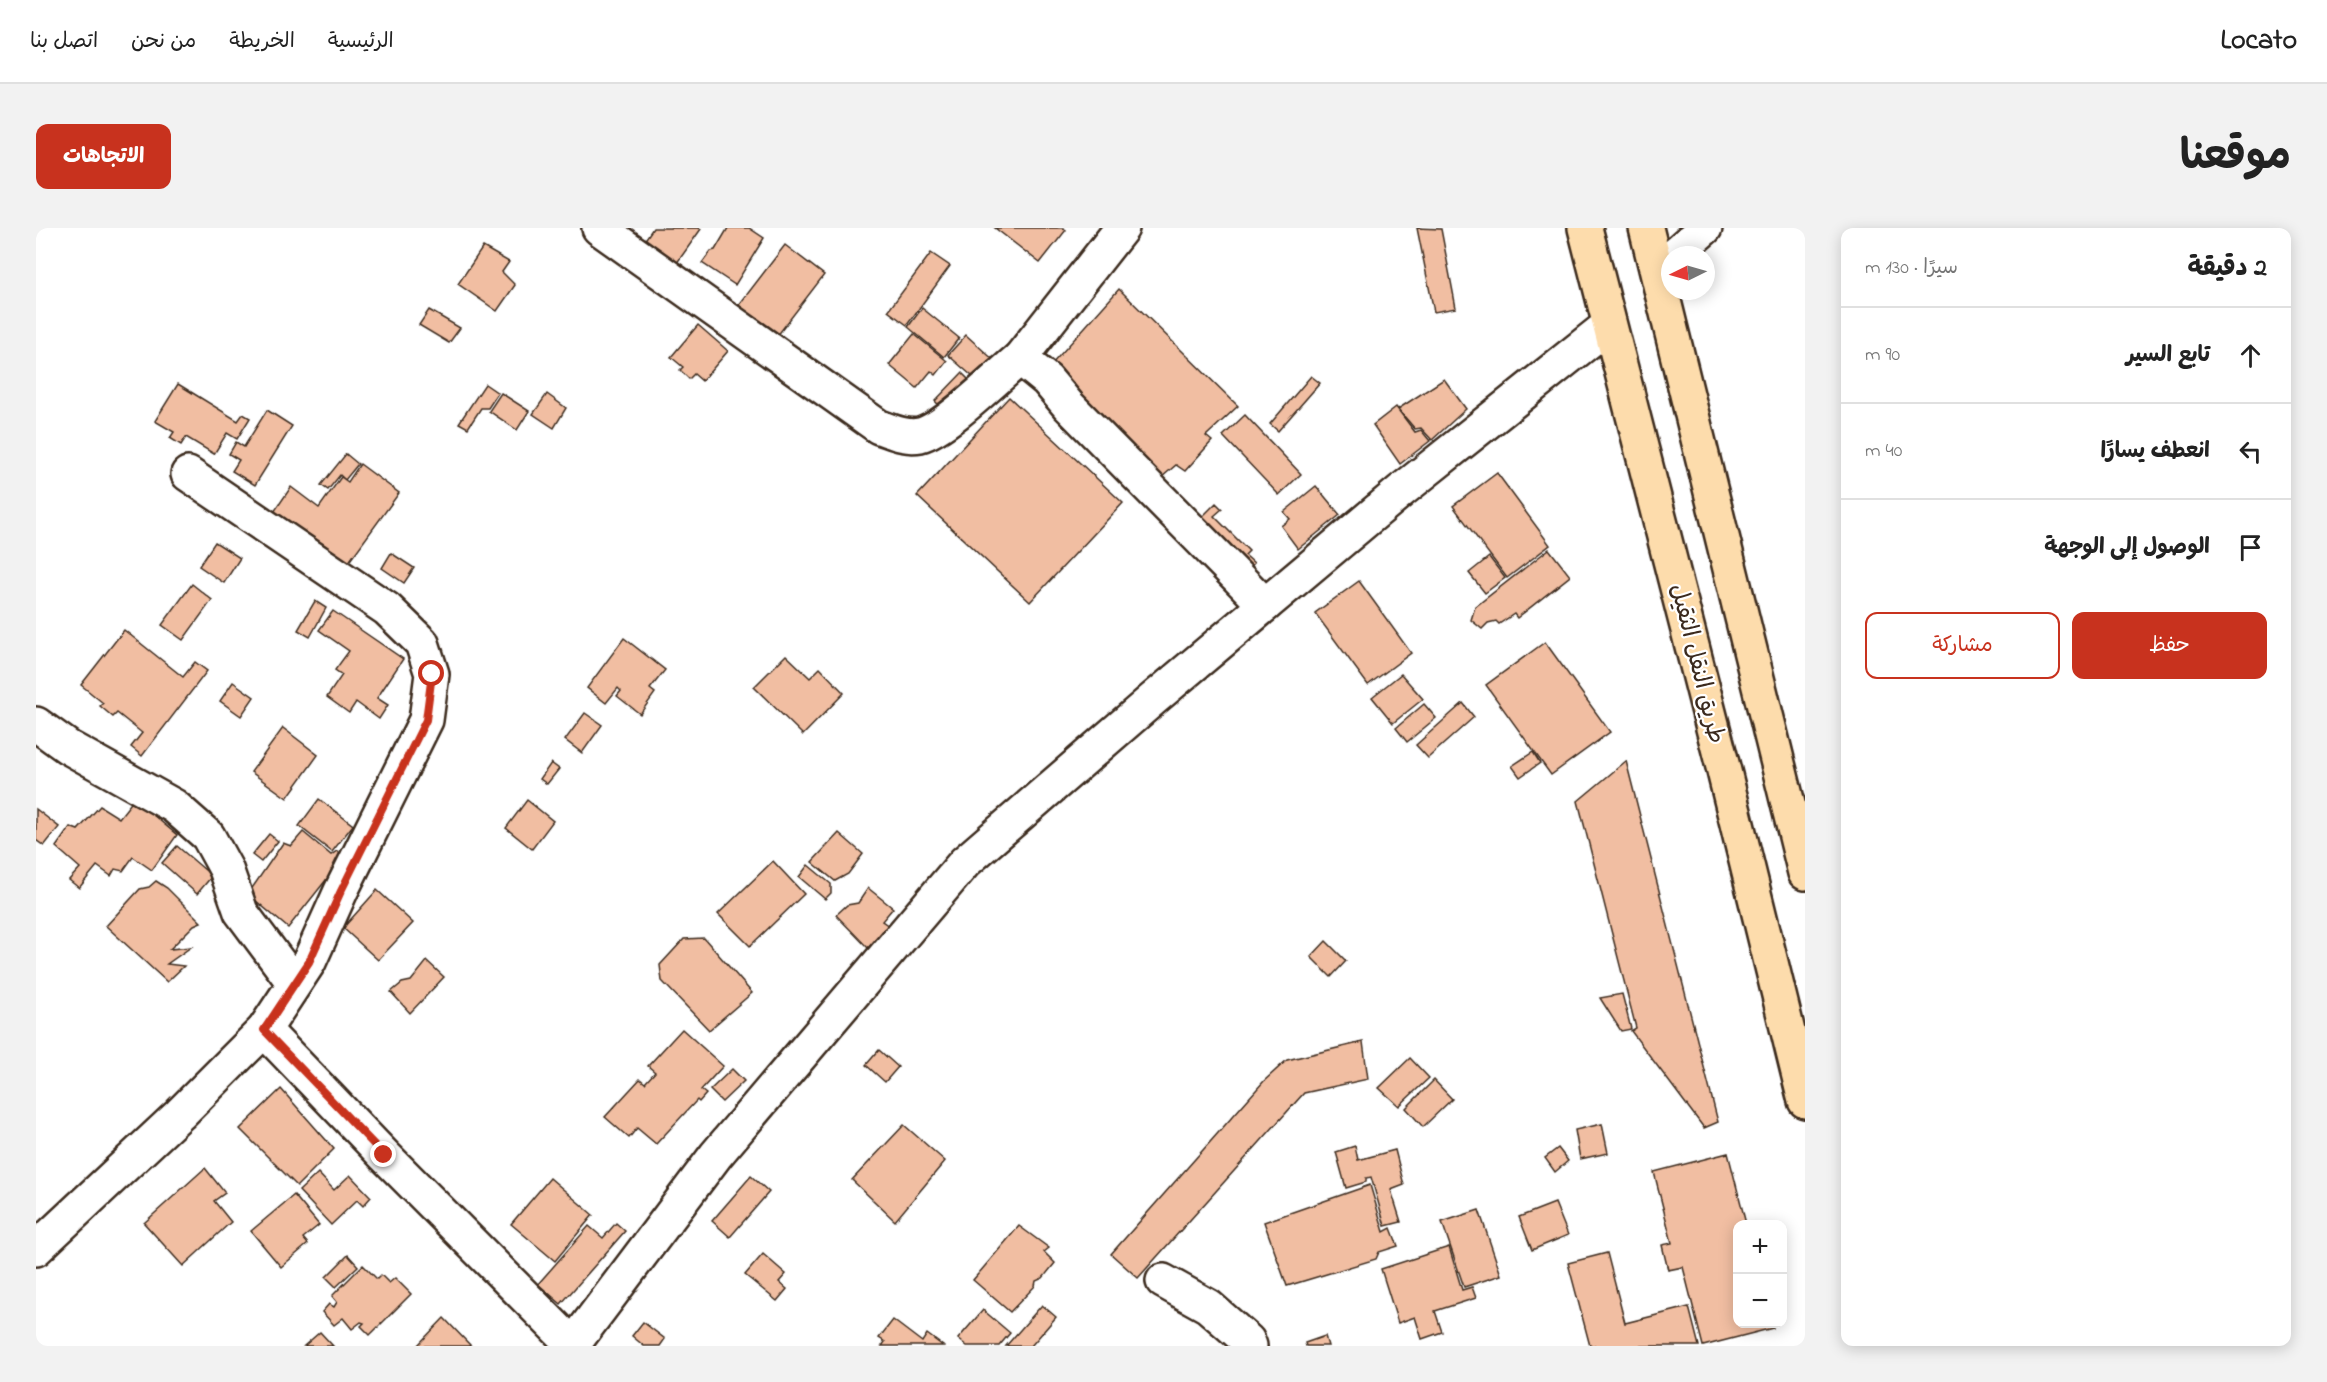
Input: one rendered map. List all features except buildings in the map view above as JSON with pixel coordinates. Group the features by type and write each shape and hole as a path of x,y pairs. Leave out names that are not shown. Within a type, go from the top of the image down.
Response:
{"highway":[{"name":"طريق النقل الثقيل","path":"1585,228 1723,767 1805,1101"},
{"path":"1646,228 1661,252"},
{"path":"1676,300 1805,873"}],"street":[{"path":"599,228 879,427 905,436 920,435 939,427 1020,358 1122,228"},
{"path":"1684,246 1705,228"},
{"path":"264,1030 573,1346 716,1155 964,862 1402,490 1609,325"},
{"path":"1020,358 1047,380 1068,405 1265,605"},
{"path":"36,1249 180,1114 264,1030 309,962 341,891 426,720 432,674 422,644 387,609 188,474"},
{"path":"36,724 68,747 174,806 208,836 226,869 241,912 294,983"},
{"path":"1163,1281 1208,1306 1248,1341 1250,1346"}],"route":[{"path":"384,1155 264,1030 309,962 341,891 426,720 432,674"}]}
